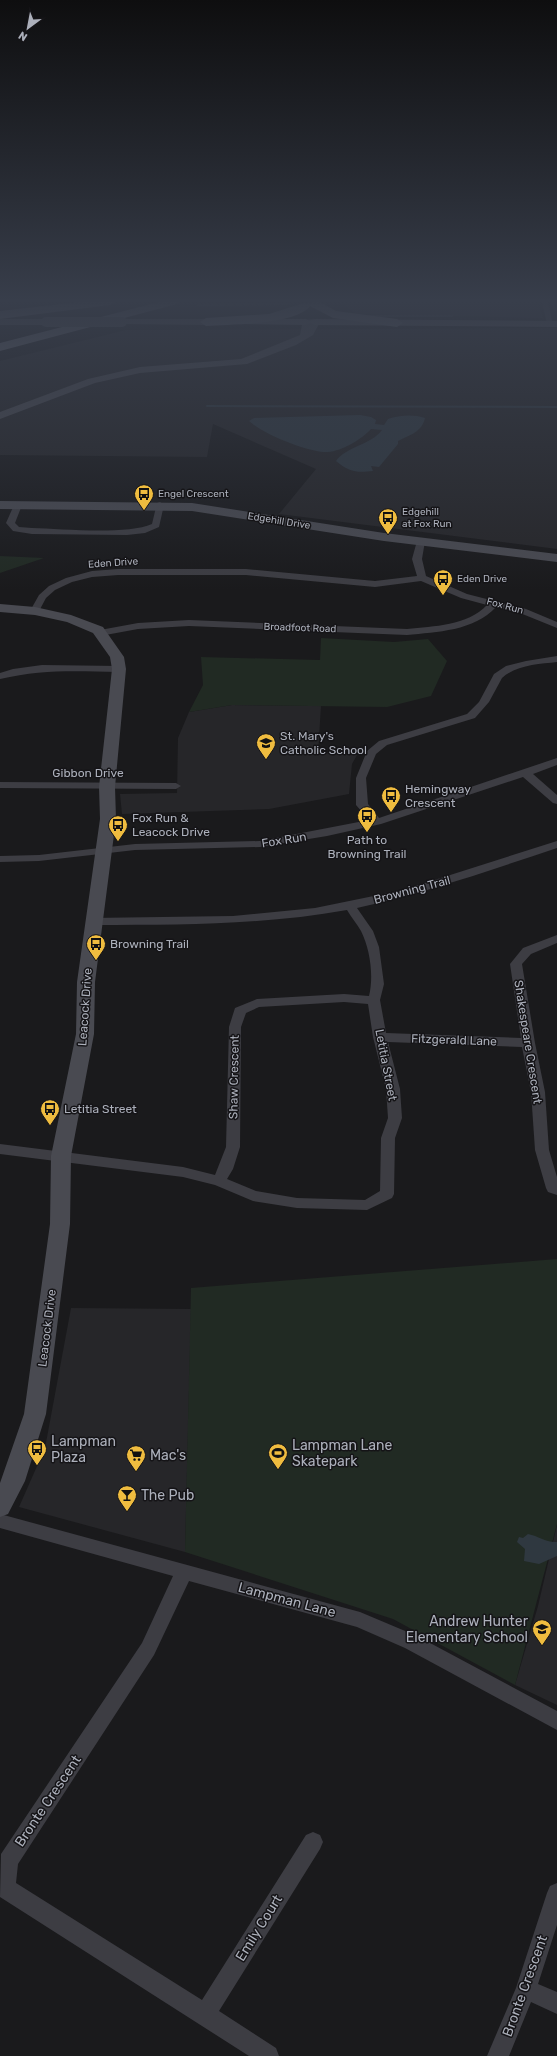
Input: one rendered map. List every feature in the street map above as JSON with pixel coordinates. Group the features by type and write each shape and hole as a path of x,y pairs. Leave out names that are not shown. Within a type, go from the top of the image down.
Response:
{"street":[{"path":"0,416 47,398"},
{"name":"Edgehill Drive","path":"0,505 160,505 192,507 421,541 557,558"},
{"path":"18,505 10,523 16,529 32,531 127,532 145,530 156,525 160,505"},
{"path":"421,541 416,553 416,564 422,578"},
{"name":"Eden Drive","path":"34,610 42,597 52,588 69,580 92,574 118,572 246,572 375,584 422,578"},
{"name":"Fox Run","path":"422,578 464,596 523,611 557,625"},
{"name":"Broadfoot Road","path":"100,633 138,626 189,623 407,632 434,629 474,618 488,612 494,603"},
{"name":"Leacock Drive","path":"0,608 34,610 71,619 98,630 117,657 119,669 107,787 108,819 102,851 86,982 85,1034 61,1156 60,1224 36,1414 13,1482 0,1507"},
{"path":"377,822 362,805 361,778 370,753 383,743 471,716 482,707 499,674 513,666 557,659"},
{"path":"0,676 13,671 35,669 119,669"},
{"name":"Fox Run","path":"0,859 39,858 135,847 260,844 327,833 377,822 525,774 557,761"},
{"path":"525,774 557,801"},
{"name":"Gibbon Drive","path":"0,785 107,787 176,786"},
{"name":"Browning Trail","path":"94,921 235,920 315,912 350,906 423,889 557,844"},
{"name":"Letitia Street","path":"0,1149 183,1172 219,1181 254,1196 296,1203 367,1205 387,1194 388,1138 395,1118 393,1088 380,1037 374,1000 378,984 373,948 368,931 350,906"},
{"name":"Shakespeare Crescent","path":"557,939 526,951 516,964 528,1043 538,1092 542,1150 553,1188 557,1190"},
{"name":"Shaw Crescent","path":"219,1181 226,1169 233,1147 235,1028 240,1011 257,1003 344,998 374,1000"},
{"name":"Fitzgerald Lane","path":"380,1037 528,1043"},
{"name":"Lampman Lane","path":"0,1521 360,1620 411,1642 557,1721"},
{"name":"Bronte Crescent","path":"184,1572 148,1649 8,1861 6,1888 24,1902 205,2014 268,2056"},
{"name":"Emily Court","path":"205,2014 313,1842"},
{"name":"Bronte Crescent","path":"498,2056 526,1989 557,1893"},
{"path":"526,1989 557,2003"}],"shaded area":[{"path":"0,398 557,398 557,549 279,514 316,469 213,424 207,457 0,455"},
{"path":"360,415 371,417 376,420 375,424 384,425 388,419 397,417 411,416 425,418 418,430 398,441 398,444 379,467 371,466 373,471 362,472 349,470 336,461 346,452 372,439 382,430 371,429 345,447 328,452 310,449 287,442 275,437 249,421 254,418"},
{"path":"0,556 44,558 0,573"},
{"path":"321,638 394,642 428,639 447,661 431,696 387,707 232,705 189,712 203,685 201,657 320,660"},
{"name":"St. Mary's Catholic School","path":"232,705 321,706 318,753 357,755 352,764 349,794 269,809 122,814 120,794 177,793 178,738 189,712"},
{"path":"557,1259 557,1524 515,1685 393,1619 185,1552 191,1288"},
{"path":"71,1308 191,1309 185,1552 19,1507 45,1448"},
{"name":"Andrew Hunter Elementary School","path":"557,1525 557,1705 515,1685 538,1606"},
{"path":"528,1534 557,1542 557,1556 539,1564 524,1561 525,1549 517,1542 519,1537 523,1538"}],"waterway":[{"path":"207,406 557,407"}],"place":[{"name":"Engel Crescent","path":"144,511"},
{"name":"Edgehill at Fox Run","path":"388,535"},
{"name":"Eden Drive","path":"443,596"},
{"name":"St. Mary's Catholic School","path":"266,760"},
{"name":"Hemingway Crescent","path":"391,813"},
{"name":"Path to Browning Trail","path":"367,833"},
{"name":"Fox Run & Leacock Drive","path":"118,842"},
{"name":"Browning Trail","path":"96,961"},
{"name":"Letitia Street","path":"50,1126"},
{"name":"Lampman Plaza","path":"37,1466"},
{"name":"Lampman Lane Skatepark","path":"278,1470"},
{"name":"Mac's","path":"136,1472"},
{"name":"The Pub","path":"127,1512"},
{"name":"Andrew Hunter Elementary School","path":"542,1646"}]}
